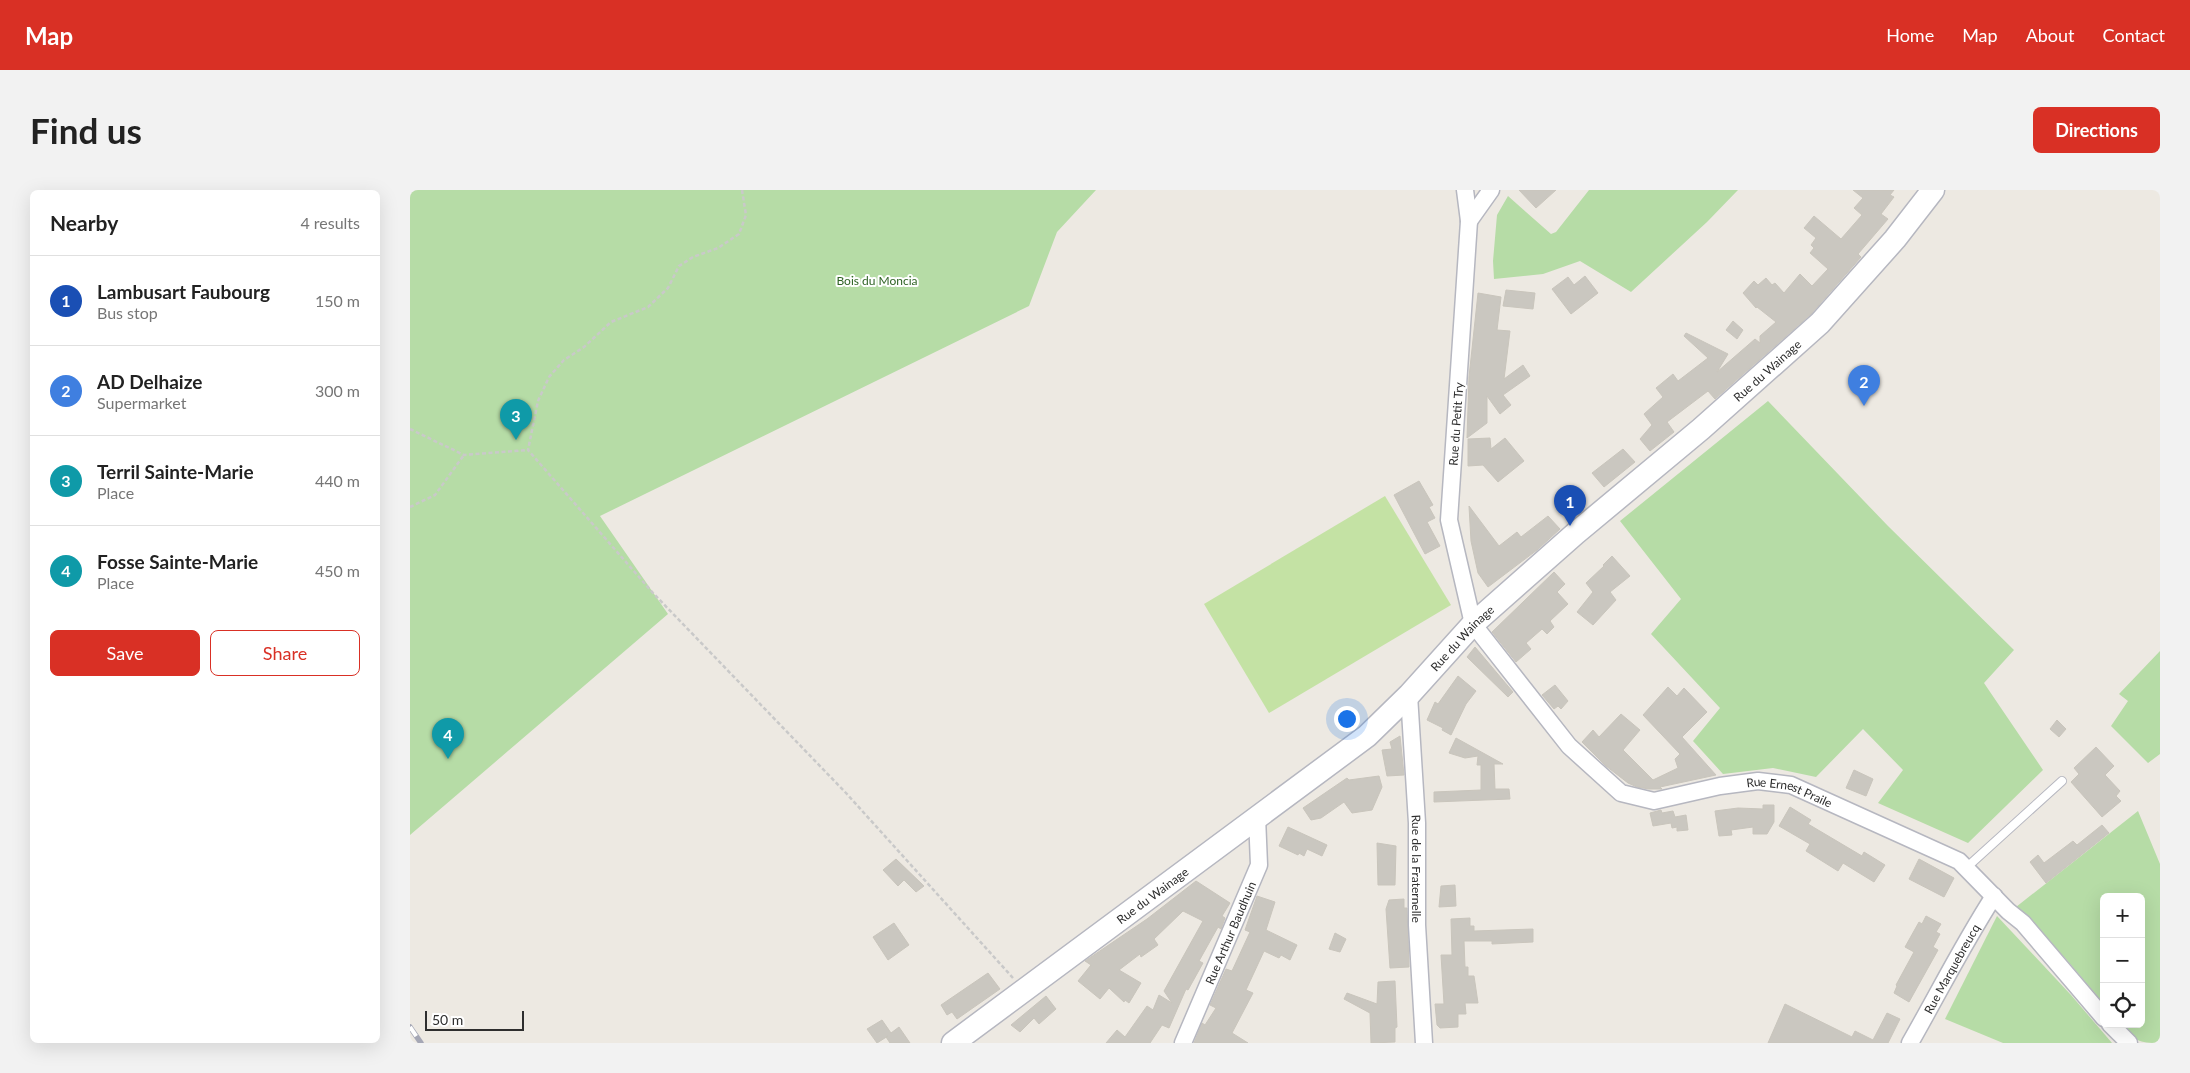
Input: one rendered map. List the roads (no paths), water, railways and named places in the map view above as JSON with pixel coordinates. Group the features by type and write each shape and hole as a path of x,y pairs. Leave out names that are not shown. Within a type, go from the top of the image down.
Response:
{"main road":[{"name":"Rue du Wainage","path":"953,1043 1367,736 1409,695 1473,624 1576,533 1701,429 1820,323 1895,239 1933,190"}],"street":[{"name":"Rue du Petit Try","path":"1465,190 1469,221 1449,520 1473,624"},
{"path":"1469,221 1490,190"},
{"name":"Rue Ernest Praile","path":"1473,624 1570,746 1621,793 1654,801 1720,786 1758,781 1791,785 1958,861 2022,923 2100,1013"},
{"name":"Rue de la Fraternelle","path":"1409,695 1417,823 1417,925 1424,1043"},
{"name":"Rue Arthur Baudhuin","path":"1183,1043 1259,865 1258,817"},
{"name":"Rue Marquebreucq","path":"1910,1043 1951,972 1973,929 1994,896"},
{"path":"2114,1028 2130,1043"}],"lane":[{"path":"1966,868 2062,781"}],"railway":[{"path":"410,1027 421,1043"}],"place":[{"name":"AD Delhaize","path":"1864,406"},
{"name":"Terril Sainte-Marie","path":"516,440"},
{"name":"Lambusart Faubourg","path":"1570,526"},
{"name":"Fosse Sainte-Marie","path":"448,759"}],"park label":[{"name":"Bois du Moncia","path":"877,280"}]}
